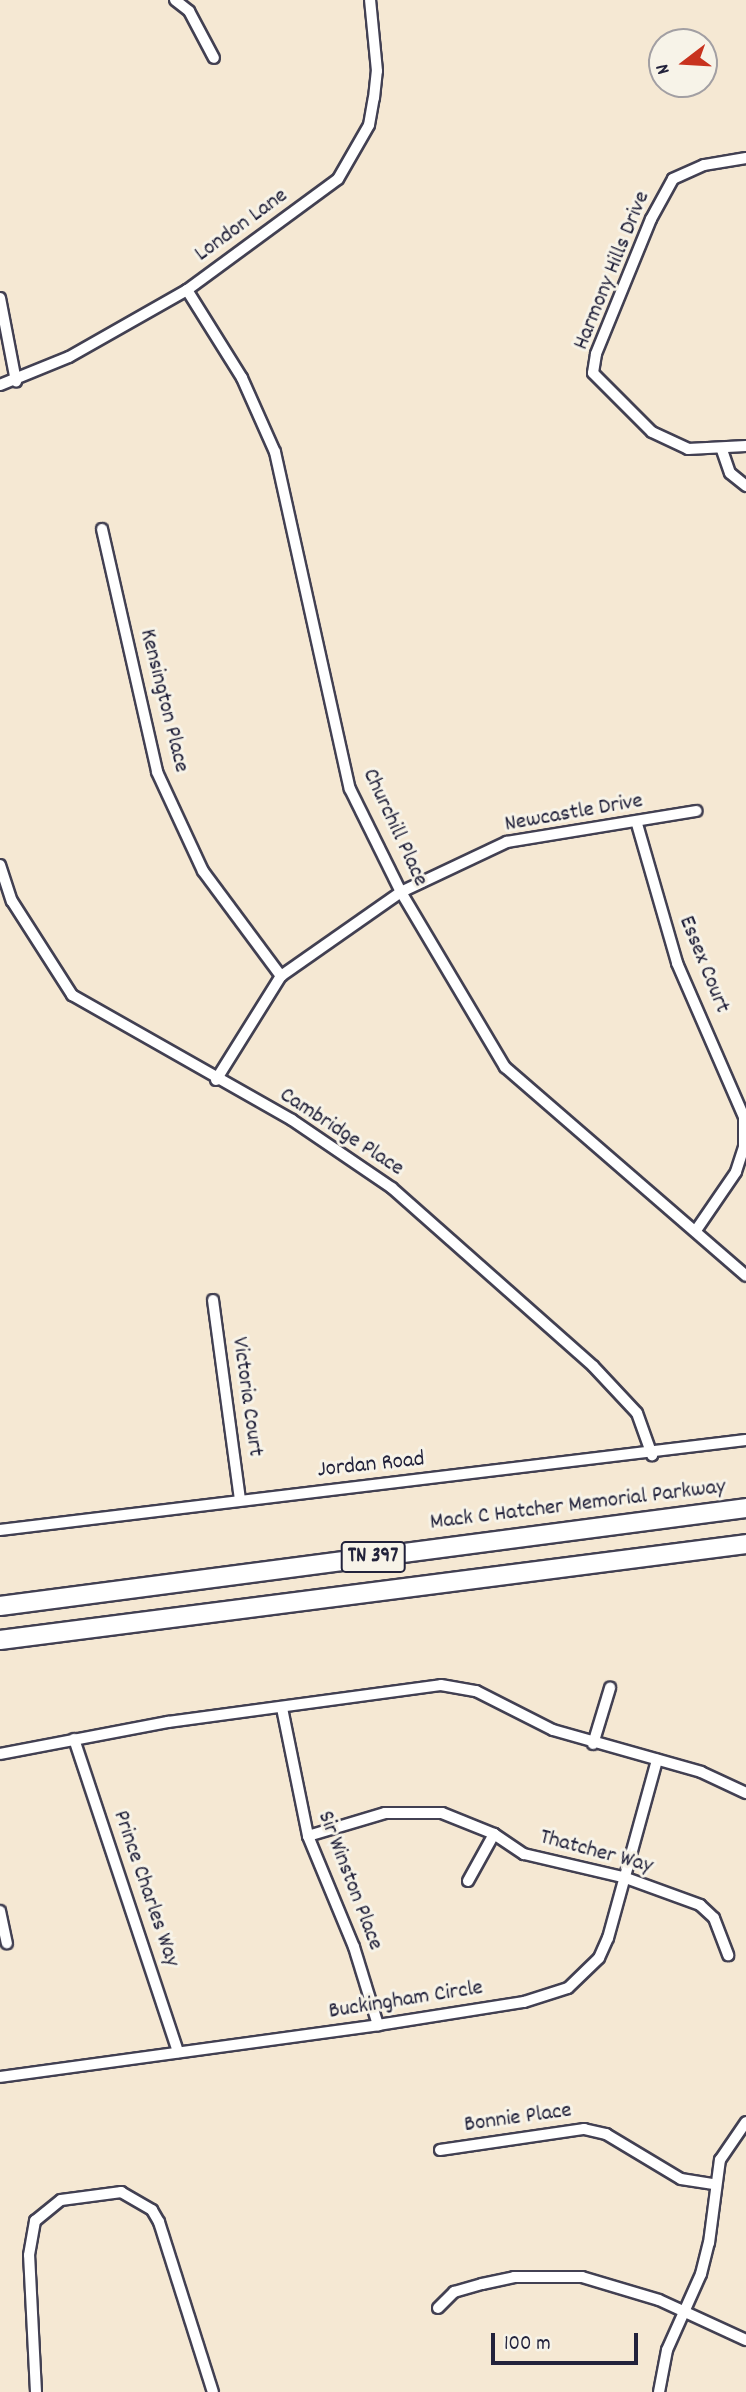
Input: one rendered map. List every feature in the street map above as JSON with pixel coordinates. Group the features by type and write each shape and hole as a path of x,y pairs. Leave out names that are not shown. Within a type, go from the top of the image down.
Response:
{"highway":[{"name":"Mack C Hatcher Memorial Parkway","path":"0,1606 746,1508"},
{"name":"TN 397","path":"0,1640 746,1544"}],"street":[{"path":"175,0 190,11 214,58"},
{"name":"London Lane","path":"0,385 16,381 106,338 187,290 338,179 369,125 377,72 370,0"},
{"name":"Harmony Hills Drive","path":"722,450 688,449 652,432 593,373 596,355 651,219 673,179 704,165 746,158"},
{"name":"Churchill Place","path":"187,290 242,378 275,452 350,789 401,892 505,1067 696,1228 746,1276"},
{"path":"0,298 16,381"},
{"path":"746,446 722,450 730,473 746,486"},
{"name":"Kensington Place","path":"102,529 157,772 203,871 281,976"},
{"name":"Newcastle Drive","path":"216,1080 281,976 401,892 507,842 637,824 696,811"},
{"name":"Essex Court","path":"637,824 677,963 744,1117 744,1147 736,1172 696,1228"},
{"name":"Cambridge Place","path":"0,865 12,901 72,995 216,1080 292,1120 392,1188 593,1366 637,1413 652,1455"},
{"name":"Victoria Court","path":"213,1300 240,1499"},
{"name":"Jordan Road","path":"0,1530 240,1499 652,1455 746,1440"},
{"path":"0,1754 75,1739 441,1685 476,1691 553,1730 593,1744 701,1772 746,1793"},
{"path":"593,1744 610,1688"},
{"name":"Sir Winston Place","path":"282,1708 308,1836 354,1947 378,2025"},
{"name":"Prince Charles Way","path":"75,1739 178,2052"},
{"name":"Buckingham Circle","path":"0,2077 378,2025 524,2002 568,1988 599,1958 625,1878 657,1760"},
{"name":"Thatcher Way","path":"308,1836 385,1813 442,1813 494,1834 524,1854 625,1878 700,1905 715,1919 728,1955"},
{"path":"468,1881 494,1834"},
{"path":"0,1911 8,1943"},
{"path":"659,2392 667,2350 709,2243 713,2184 731,2137 746,2122"},
{"name":"Bonnie Place","path":"440,2150 584,2129 606,2134 681,2179 713,2184"},
{"path":"36,2392 29,2255 35,2221 61,2200 121,2192 152,2210 159,2222 213,2392"},
{"path":"439,2308 454,2292 482,2284 551,2276 616,2284 684,2311 746,2340"}]}
